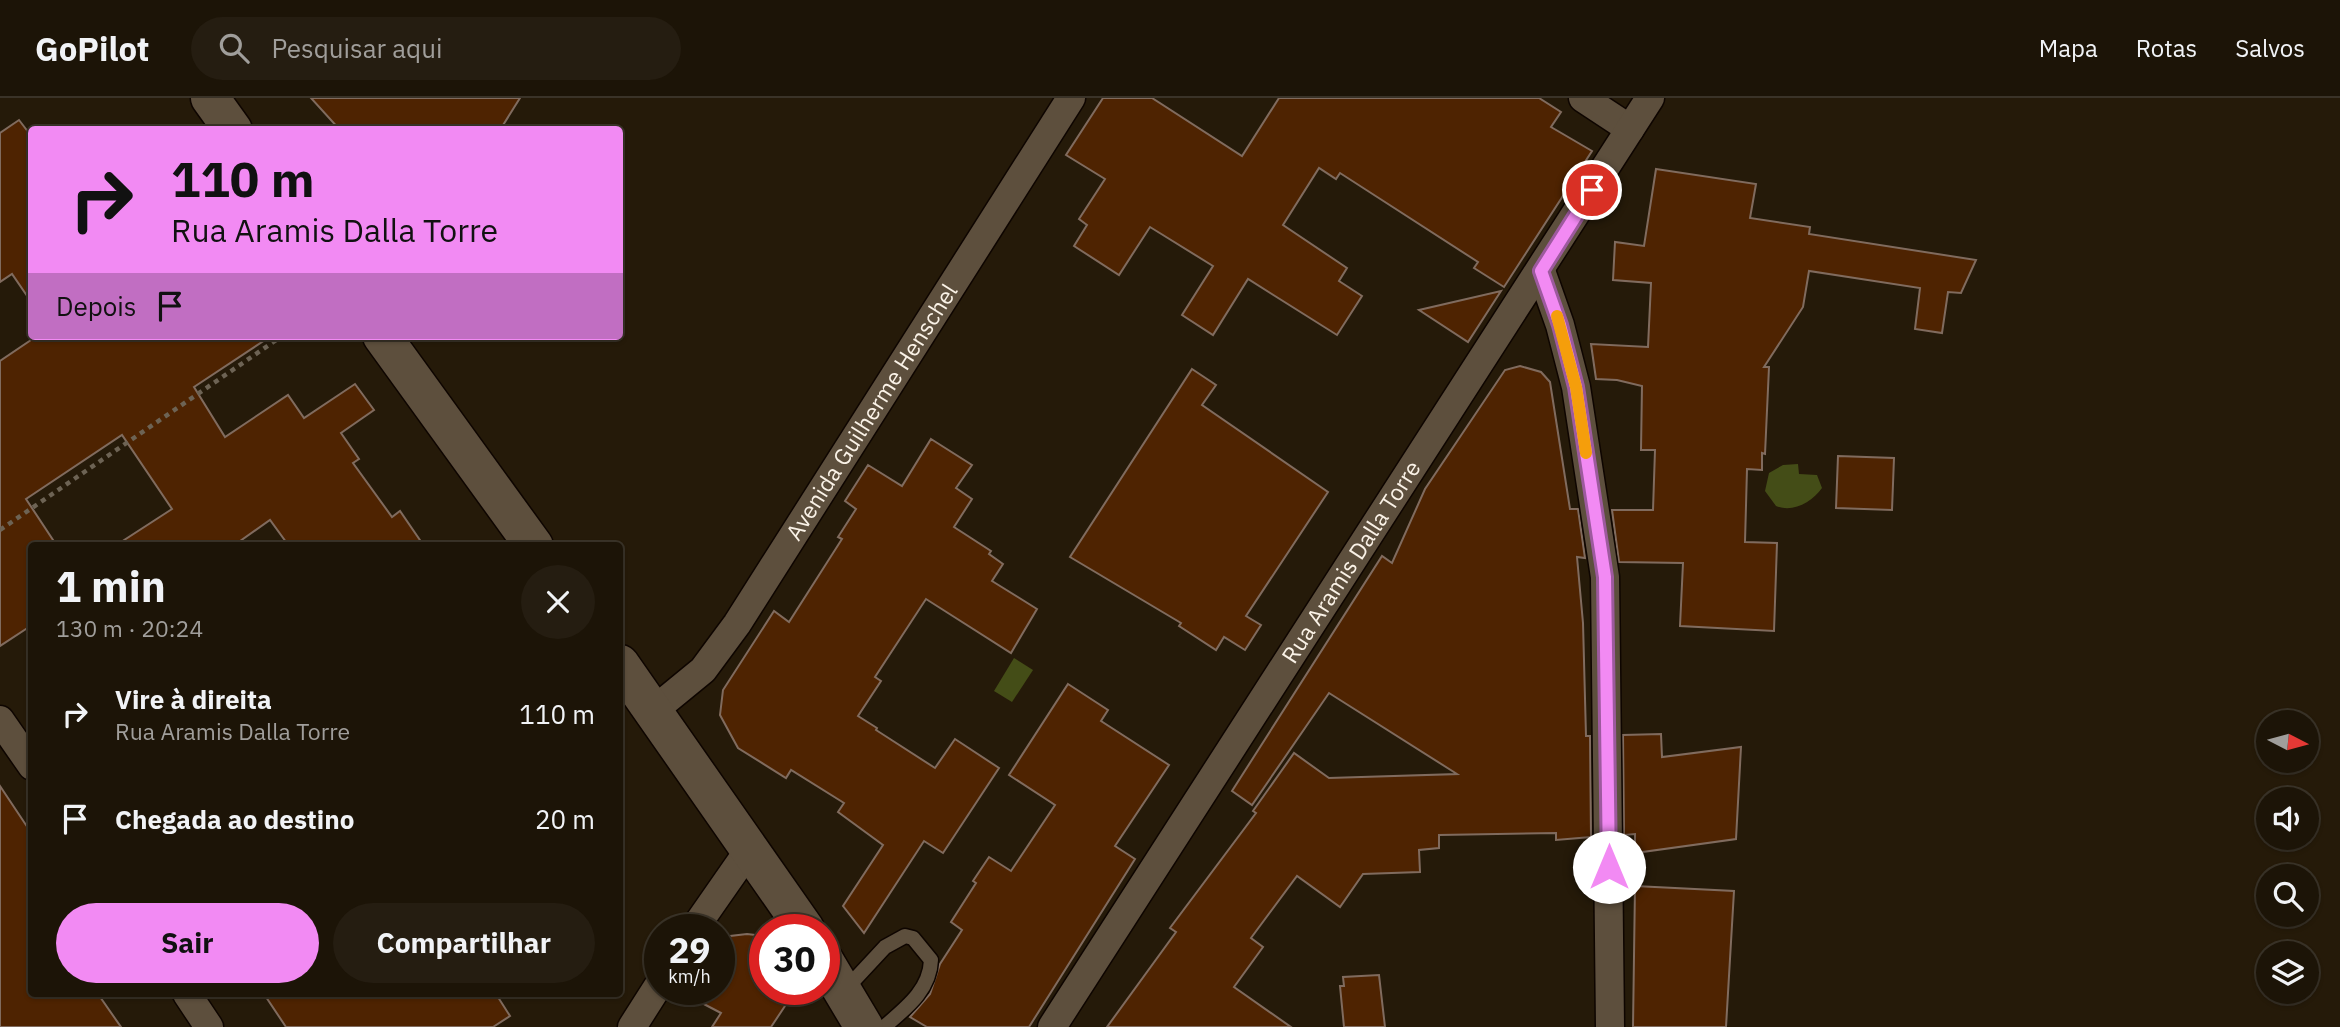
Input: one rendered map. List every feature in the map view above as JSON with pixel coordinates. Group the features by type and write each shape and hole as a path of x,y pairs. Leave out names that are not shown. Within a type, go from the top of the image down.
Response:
{"main road":[{"path":"211,98 230,126"},
{"path":"385,340 531,542"},
{"path":"623,668 794,914"},
{"path":"840,986 864,1027"}],"street":[{"name":"Avenida Guilherme Henschel","path":"653,711 703,670 737,624 1071,98"},
{"path":"1583,98 1630,129"},
{"name":"Rua Aramis Dalla Torre","path":"1052,1027 1650,98"},
{"path":"1541,271 1560,325 1576,387 1605,577 1610,1027"},
{"path":"0,720 28,760"},
{"path":"704,914 749,850"},
{"path":"189,997 209,1027"},
{"path":"632,1027 646,1005"}],"lane":[{"path":"840,973 905,936 914,938 931,960 930,975 914,1002 884,1027"}],"path":[{"path":"0,530 276,340"}],"shaded area":[{"path":"1798,464 1799,474 1817,475 1822,488 1802,505 1789,508 1776,506 1765,491 1769,473 1783,465"},
{"path":"1014,658 1033,670 1012,702 994,691"}],"building":[{"path":"311,98 520,98 502,126 336,126"},
{"path":"1103,98 1152,98 1242,156 1279,98 1539,98 1561,112 1551,127 1592,151 1504,287 1474,268 1478,262 1340,173 1336,179 1319,168 1283,225 1347,268 1339,281 1362,296 1337,335 1248,279 1213,335 1182,315 1213,266 1150,227 1119,275 1074,246 1087,225 1079,219 1105,179 1066,155"},
{"path":"19,120 28,132 28,297 12,274 0,282 0,133"},
{"path":"1656,169 1756,184 1750,218 1810,227 1809,234 1976,260 1961,293 1948,292 1942,333 1915,329 1920,288 1809,271 1803,307 1764,367 1769,367 1762,470 1747,469 1745,542 1777,543 1774,631 1680,626 1683,563 1619,562 1612,510 1653,510 1655,450 1641,450 1642,386 1617,380 1596,379 1591,344 1648,347 1651,283 1613,280 1615,242 1644,246"},
{"path":"1501,291 1468,342 1419,310"},
{"path":"31,340 265,340 194,387 225,437 288,395 304,418 355,384 374,410 341,433 359,459 353,463 392,517 400,511 421,542 286,542 270,520 239,542 121,542 172,509 122,435 26,499 54,542 28,542 28,628 0,646 0,361"},
{"path":"1520,366 1541,372 1550,382 1570,509 1578,509 1585,558 1577,557 1583,623 1586,736 1590,736 1591,837 1556,840 1556,833 1439,835 1439,848 1419,850 1420,872 1363,874 1340,907 1297,876 1251,938 1263,947 1234,987 1291,1027 1107,1027 1176,932 1170,928 1256,813 1253,811 1294,753 1329,778 1457,774 1329,693 1252,805 1232,791 1382,556 1392,563 1425,489 1505,370"},
{"path":"1192,369 1216,385 1202,405 1328,492 1246,616 1261,625 1245,650 1224,637 1216,650 1179,626 1181,623 1070,557"},
{"path":"931,439 972,465 956,488 972,499 954,527 991,551 989,554 1003,564 992,581 1037,609 1011,653 926,599 875,677 881,681 858,716 877,728 876,730 935,768 955,739 999,768 943,853 924,841 864,933 843,906 883,845 838,812 844,803 791,770 786,778 738,748 720,715 723,690 774,611 789,622 842,539 838,537 856,509 845,501 868,465 902,486"},
{"path":"1838,456 1894,458 1892,510 1836,508"},
{"path":"1068,684 1108,710 1101,721 1169,765 1115,846 1135,859 1029,1027 927,1027 910,1017 930,994 940,964 962,930 951,922 976,883 973,881 989,857 1011,871 1055,805 1009,775"},
{"path":"1661,734 1662,757 1741,747 1736,839 1635,853 1635,834 1624,835 1623,735"},
{"path":"0,786 28,828 28,997 100,997 121,1027 0,1027"},
{"path":"1635,886 1734,891 1726,1027 1633,1027"},
{"path":"749,934 749,1005 786,1005 771,1027 712,1027 721,1013 706,1005 735,1005 735,935"},
{"path":"1379,975 1385,1027 1344,1027 1340,986 1344,986 1343,977"},
{"path":"266,997 498,997 510,1016 493,1027 286,1027"}],"slow traffic":[{"path":"1557,316 1576,387 1586,453"}],"route":[{"path":"1592,190 1541,271 1560,325 1576,387 1605,577 1609,867"}]}
